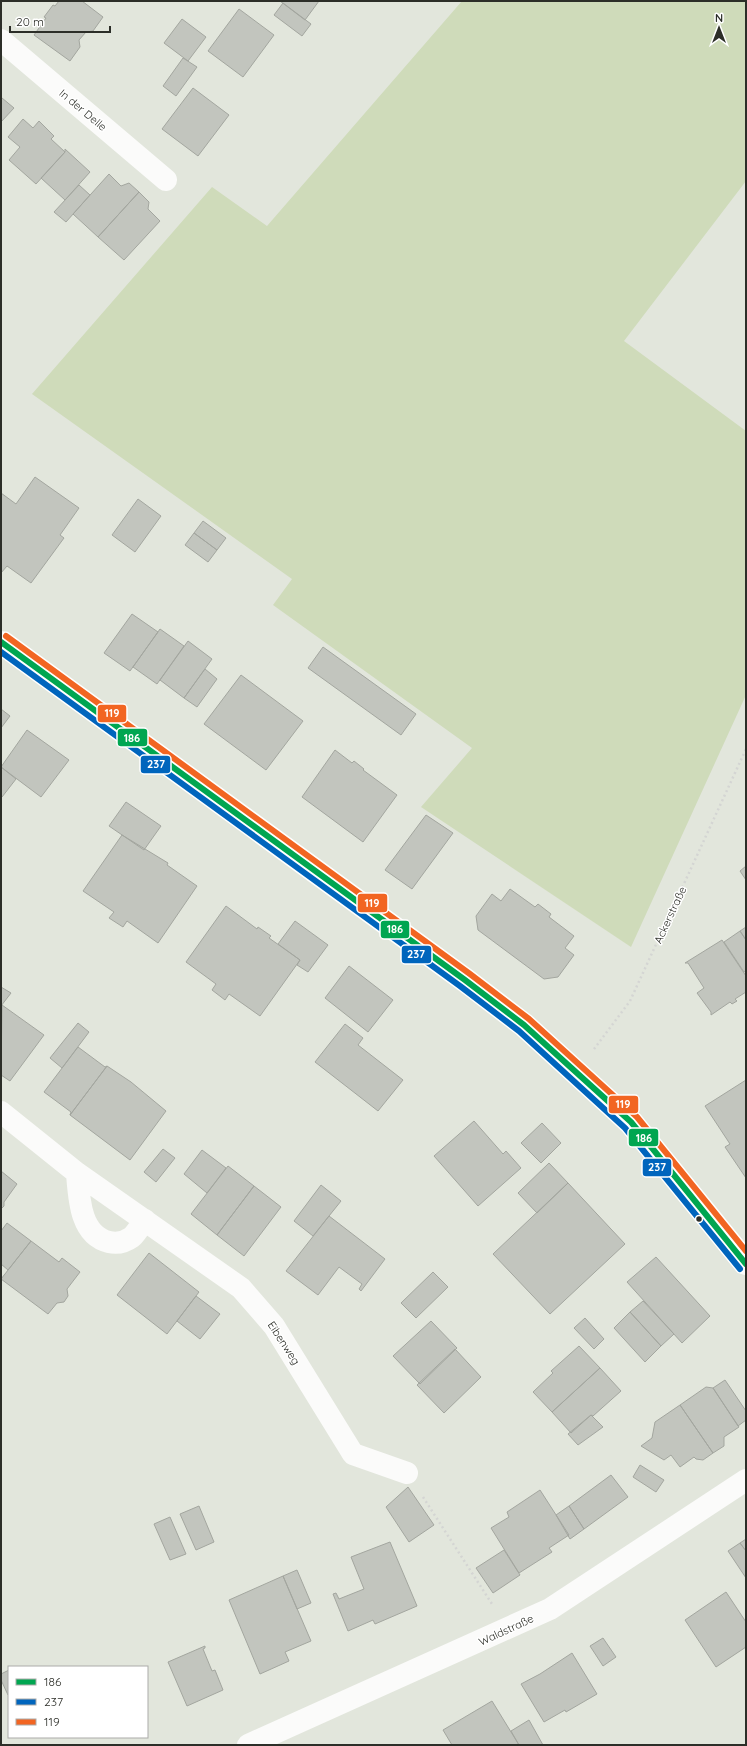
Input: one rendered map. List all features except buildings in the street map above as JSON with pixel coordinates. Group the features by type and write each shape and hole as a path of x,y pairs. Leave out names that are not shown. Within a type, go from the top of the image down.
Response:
{"street":[{"name":"In der Delle","path":"1,40 166,180"},
{"path":"1,642 465,980 524,1025 631,1122 746,1264"},
{"name":"Eibenweg","path":"1,1112 77,1173 241,1288 274,1326 353,1454 407,1473"},
{"path":"77,1173 79,1200 87,1224 98,1239 116,1244 132,1237 146,1220"},
{"name":"Waldstraße","path":"248,1745 509,1629 550,1609 746,1480"}],"path":[{"name":"Ackerstraße","path":"577,1072 630,1001 746,749"},
{"path":"407,1473 509,1629"}],"green space":[{"path":"462,1 746,1 746,181 624,341 746,431 746,695 631,947 421,807 472,748 273,605 292,579 32,394 212,187 267,226"}],"transit line":[{"name":"119","path":"6,636 470,974 529,1019 637,1117 746,1251"},
{"name":"186","path":"1,642 465,980 524,1025 631,1122 746,1264"},
{"name":"237","path":"1,652 460,986 519,1031 625,1128 740,1269"}]}
